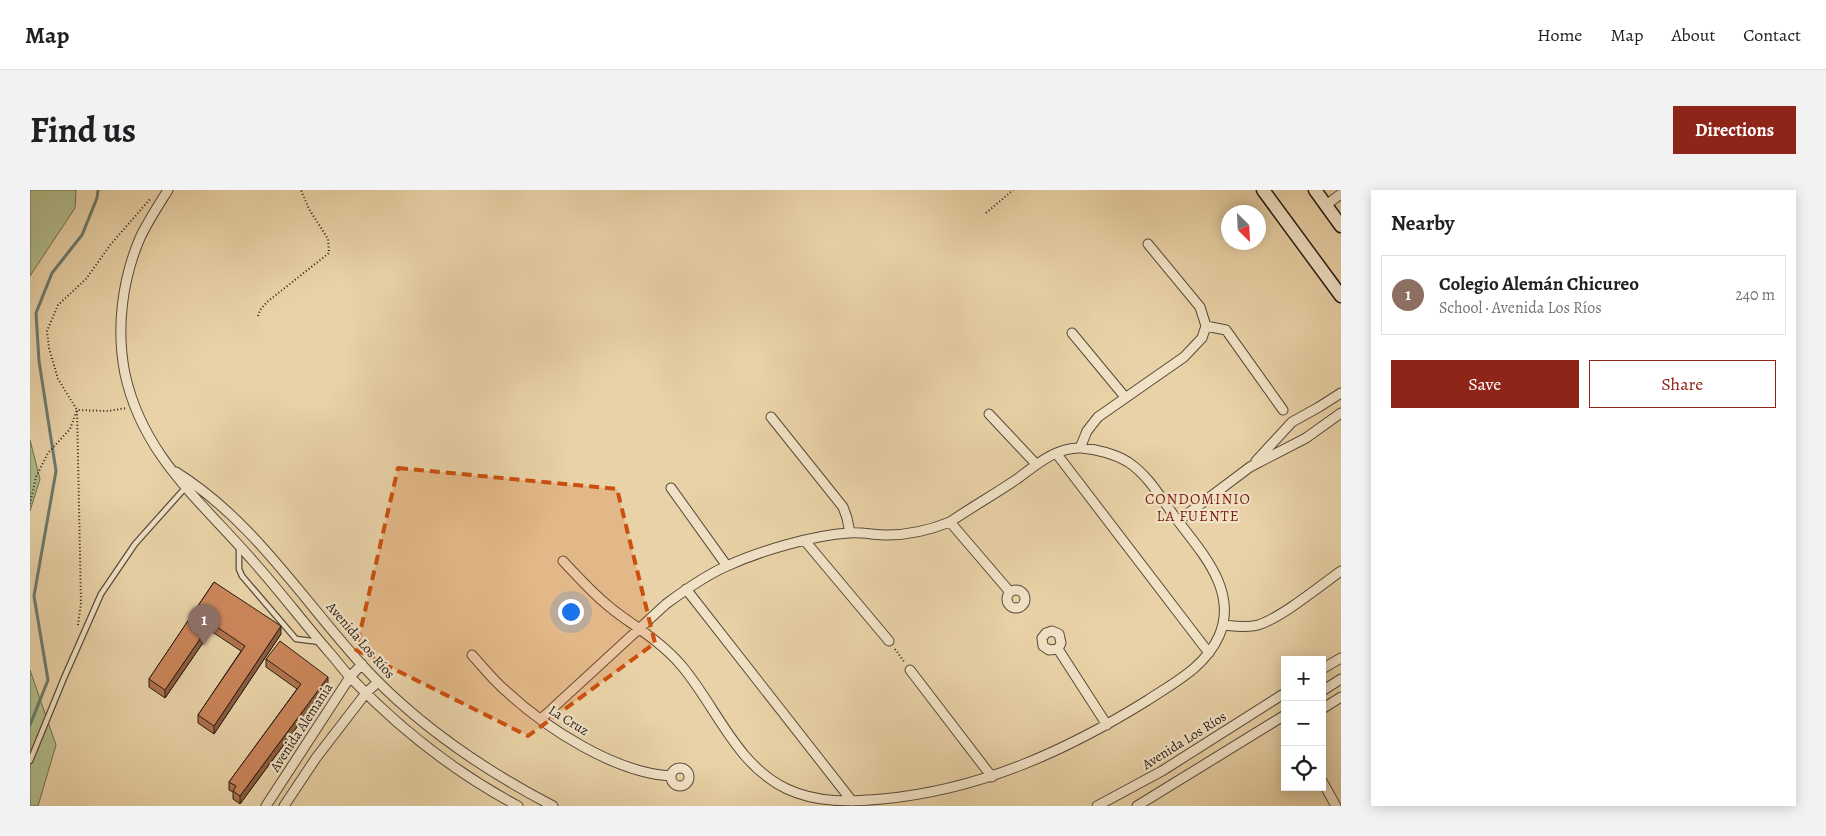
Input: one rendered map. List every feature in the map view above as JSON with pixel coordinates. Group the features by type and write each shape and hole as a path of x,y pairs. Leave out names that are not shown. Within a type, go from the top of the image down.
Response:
{"street":[{"name":"Avenida Los Ríos","path":"168,190 140,238 130,266 124,295 121,325 125,373 135,406 148,436 185,488 229,534 350,677 405,729 439,756 478,783 518,806"},
{"path":"1263,190 1341,296"},
{"path":"1315,190 1341,226"},
{"path":"1326,205 1341,194"},
{"path":"1080,448 1087,431 1098,417 1184,357 1202,338 1206,326 1200,307 1148,244"},
{"path":"1206,326 1226,330 1283,410"},
{"path":"1072,332 1126,398"},
{"path":"1178,521 1250,466 1292,422 1341,393"},
{"path":"1250,466 1306,438 1341,413"},
{"path":"989,414 1036,464"},
{"path":"771,417 842,506 848,518 850,533"},
{"path":"540,718 640,628 666,604 686,589 727,566 786,545 805,541 850,533 888,535 933,529 950,522 1018,478 1036,464 1056,453 1080,448 1107,453 1128,462 1150,482 1206,557 1219,582 1223,602 1222,625 1218,638 1209,653 1188,674 1107,725 1062,749 992,777 911,795 838,801 811,797 788,790 767,777 731,738 681,665 640,628 609,606 563,561"},
{"path":"1056,453 1209,653"},
{"name":"Avenida Los Ríos","path":"169,468 221,505 296,585 378,682 428,726 466,754 553,806"},
{"path":"671,488 727,566"},
{"path":"950,522 1010,592"},
{"path":"229,534 234,526 239,524"},
{"path":"805,541 889,641"},
{"path":"1222,625 1249,626 1264,622 1283,612 1341,571"},
{"path":"686,589 852,801"},
{"path":"1058,649 1107,725"},
{"name":"La Cruz","path":"472,655 505,690 540,718 579,743 610,759 658,775 671,776"},
{"path":"1326,667 1341,658"},
{"name":"Avenida Alemania","path":"266,806 350,677 362,664"},
{"path":"910,670 992,777"},
{"path":"1326,688 1341,679"},
{"path":"284,806 316,758 366,693 378,682"},
{"name":"Avenida Los Ríos","path":"1097,806 1162,771 1281,695"},
{"path":"1326,706 1341,697"},
{"path":"1256,711 1265,719 1264,728"},
{"path":"1137,806 1281,717"},
{"path":"304,748 316,758"},
{"path":"1326,788 1336,806"}],"lane":[{"path":"30,761 101,594 135,544 185,488"},
{"path":"239,546 238,569 242,576 296,639 321,642"}],"path":[{"path":"258,316 260,310 267,302 328,253 328,239 309,209 300,190"},
{"path":"986,213 1013,190"},
{"path":"78,626 81,603 77,410 58,379 46,331 58,305 86,279 120,232 144,204 155,195"},
{"path":"77,410 108,411 135,406"},
{"path":"30,504 36,477 48,452 70,429 77,410"},
{"path":"889,641 910,670"}],"highlighted area":[{"path":"398,468 617,489 655,643 528,736 356,650"}],"green space":[{"path":"30,190 76,190 75,208 30,276"},
{"path":"30,440 40,479 30,511"},
{"path":"30,670 56,745 38,806 30,806"}],"building":[{"path":"214,582 281,626 214,726 198,715 245,646 211,623 165,690 149,679"},
{"path":"280,641 328,677 240,796 233,791 236,786 229,782 301,684 266,659"}],"waterway":[{"path":"30,725 48,680 34,596 56,471 39,361 36,313 52,273 82,235 97,198 98,190"}],"place":[{"name":"Colegio Alemán Chicureo","path":"204,645"}],"district":[{"name":"CONDOMINIO LA FUENTE","path":"1198,508"}]}
